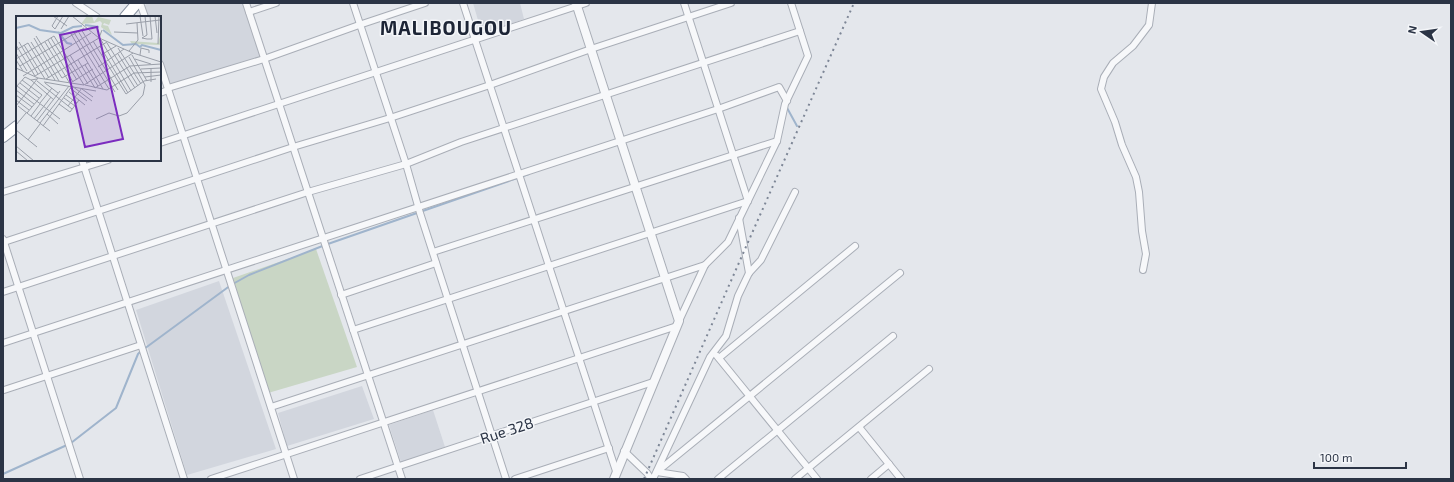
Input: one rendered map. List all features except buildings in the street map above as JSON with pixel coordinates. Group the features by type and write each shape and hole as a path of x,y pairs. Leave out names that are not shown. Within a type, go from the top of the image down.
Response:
{"highway":[{"path":"127,16 139,3"},
{"path":"3,136 16,127"}],"street":[{"path":"76,3 96,16"},
{"path":"139,3 145,16"},
{"path":"246,3 402,479"},
{"path":"249,12 276,3"},
{"path":"352,3 406,164 418,207 506,479"},
{"path":"161,92 264,59 360,24 425,3"},
{"path":"463,3 609,448 615,475"},
{"path":"161,143 475,40 577,4 586,3"},
{"path":"684,3 748,201"},
{"path":"80,479 4,240 293,147 490,86 591,49 731,3"},
{"path":"615,475 653,382 705,265 728,242 776,141 787,101 808,56 791,3"},
{"path":"1143,270 1146,254 1136,177 1101,89 1104,77 1113,63 1133,46 1149,25 1152,3"},
{"path":"577,4 665,278 678,324"},
{"path":"3,292 308,192 406,164 461,142 800,31"},
{"path":"161,67 294,479"},
{"path":"3,343 620,141 779,87 787,101"},
{"path":"433,252 776,141"},
{"path":"82,161 184,479"},
{"path":"3,192 105,161"},
{"path":"624,451 652,479 657,472 707,364 714,351 726,336 738,296 749,273 761,260 795,192"},
{"path":"353,330 748,201"},
{"path":"739,218 749,273"},
{"path":"719,358 855,246"},
{"path":"342,295 436,263"},
{"path":"271,407 705,265"},
{"path":"657,472 900,273"},
{"path":"211,479 478,392 678,324"},
{"path":"718,479 893,336"},
{"path":"4,390 141,345"},
{"path":"714,351 817,479"},
{"path":"795,479 929,369"},
{"name":"Rue 328","path":"360,479 653,382"},
{"path":"859,427 901,479"},
{"path":"515,479 609,448"},
{"path":"871,479 889,464"},
{"path":"657,472 684,476 686,479"}],"shaded area":[{"path":"147,3 243,3 261,59 165,88 161,73 161,16 146,16 144,6"},
{"path":"473,3 520,3 524,19 482,34"},
{"path":"219,281 276,449 187,475 136,310"},
{"path":"362,386 374,419 287,446 278,413"},
{"path":"433,410 445,447 401,462 389,425"}],"green space":[{"path":"316,249 357,367 268,393 233,278"}],"waterway":[{"path":"786,106 797,126"},
{"path":"144,349 231,285 249,275 325,245 529,174"},
{"path":"71,443 116,408 138,354 141,351"},
{"path":"3,474 67,445"}],"railway":[{"path":"644,479 854,3"}],"district":[{"name":"MALIBOUGOU","path":"446,28"}]}
